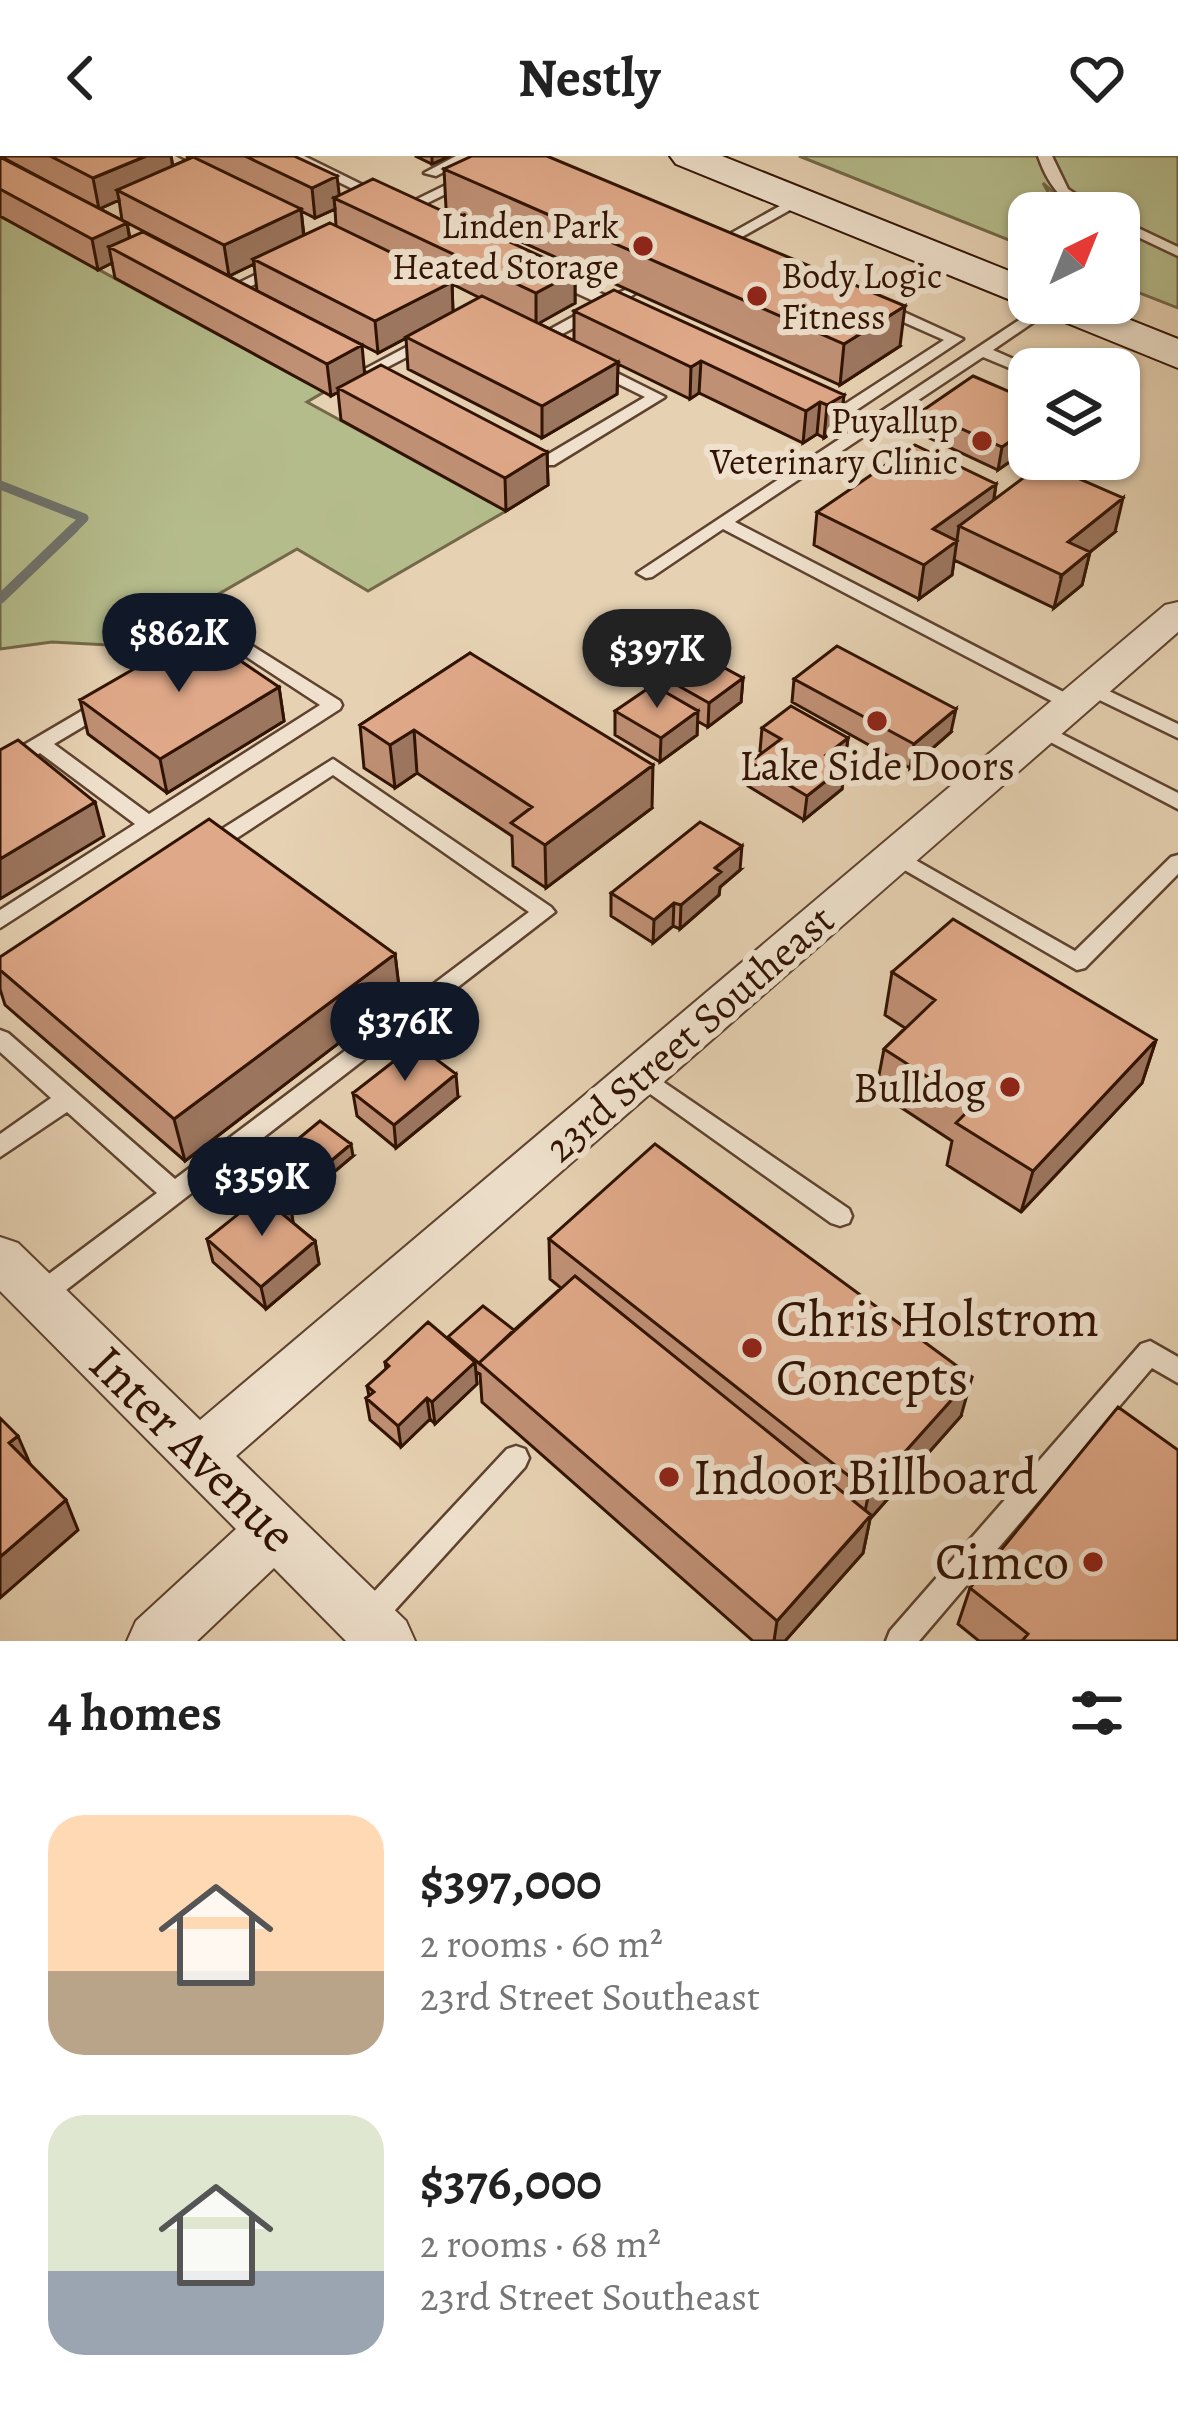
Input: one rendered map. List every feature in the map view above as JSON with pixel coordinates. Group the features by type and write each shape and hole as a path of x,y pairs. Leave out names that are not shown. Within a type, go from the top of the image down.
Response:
{"main road":[{"path":"689,156 1008,285"},
{"path":"1103,324 1178,355"}],"street":[{"name":"23rd Street Southeast","path":"199,1454 1178,613"},
{"name":"Inter Avenue","path":"0,1258 376,1631"},
{"path":"155,1641 275,1530"}],"lane":[{"path":"165,156 222,184"},
{"path":"293,156 370,192"},
{"path":"431,173 467,156"},
{"path":"426,218 406,208 516,156"},
{"path":"1045,156 1061,192"},
{"path":"181,184 202,175"},
{"path":"694,257 799,200"},
{"path":"705,232 743,248"},
{"path":"1140,233 1178,252"},
{"path":"226,292 300,257"},
{"path":"528,265 631,313"},
{"path":"208,282 248,303"},
{"path":"542,340 632,291"},
{"path":"800,392 843,412 955,339 857,297"},
{"path":"646,573 1021,324"},
{"path":"373,369 446,331"},
{"path":"522,331 561,350"},
{"path":"982,351 1008,362"},
{"path":"352,358 394,380"},
{"path":"509,442 548,462 657,397 580,359"},
{"path":"722,522 1068,707 1178,802"},
{"path":"0,920 333,705 224,634 163,670"},
{"path":"0,768 122,695"},
{"path":"1068,707 1178,732"},
{"path":"40,744 149,824"},
{"path":"39,1296 544,912 333,766 192,858"},
{"path":"896,856 1077,962 1178,862"},
{"path":"0,1039 174,1193"},
{"path":"640,1076 839,1216"},
{"path":"0,1147 67,1099"},
{"path":"900,1641 1150,1352 1178,1371"},
{"path":"376,1631 516,1458"}],"green space":[{"path":"799,156 1178,156 1178,308 1140,293 1140,192 1053,192 1043,183 1048,192 1008,192 1008,240"},
{"path":"0,216 324,392 307,402 506,511 368,591 297,549 128,646 52,642 0,649"}],"building":[{"path":"50,156 146,156 93,178"},
{"path":"245,156 294,156 337,176 312,188"},
{"path":"472,156 547,156 905,306 844,344 444,169"},
{"path":"0,157 127,223 92,239 0,189"},
{"path":"193,157 301,209 224,245 117,190"},
{"path":"373,179 575,272 536,293 334,198"},
{"path":"330,223 452,282 375,321 253,259"},
{"path":"143,232 362,345 327,364 109,247"},
{"path":"614,290 844,395 806,411 701,361 691,367 574,311"},
{"path":"482,296 618,362 542,406 406,337"},
{"path":"381,365 547,452 505,478 338,388"},
{"path":"973,376 1008,391 1008,443 1002,447 922,411"},
{"path":"915,445 996,484 933,529 957,541 924,565 817,512"},
{"path":"1020,480 1082,480 1123,498 1068,542 1090,552 1062,575 959,526"},
{"path":"198,632 279,687 160,759 80,700"},
{"path":"837,646 956,709 914,744 794,679"},
{"path":"470,653 653,765 545,845 511,823 532,807 414,730 390,745 360,725"},
{"path":"697,653 743,678 709,703 663,677"},
{"path":"653,685 698,711 661,738 615,711"},
{"path":"791,706 848,738 826,755 845,766 807,796 750,762 781,739 762,728"},
{"path":"18,740 95,802 0,859 0,750"},
{"path":"209,819 395,954 174,1119 0,970 0,957"},
{"path":"700,822 742,846 715,868 721,872 681,905 674,903 654,920 611,893"},
{"name":"Bulldog","path":"953,919 1156,1040 1033,1171 956,1123 973,1106 884,1049 935,1000 892,972"},
{"path":"416,1044 456,1074 394,1125 353,1093"},
{"path":"320,1121 351,1144 306,1182 275,1158"},
{"name":"Chris Holstrom Concepts","path":"655,1144 972,1377 869,1492 549,1239"},
{"path":"271,1188 290,1204 280,1212 315,1241 261,1287 207,1239"},
{"name":"Indoor Billboard","path":"575,1276 871,1515 777,1621 479,1363"},
{"path":"483,1306 514,1330 481,1365 448,1337"},
{"path":"428,1322 475,1362 398,1426 366,1398 374,1392 367,1386"},
{"name":"Cimco","path":"1118,1407 1178,1450 1178,1641 1022,1641 1028,1634 970,1588"},
{"path":"0,1418 18,1436 9,1443 66,1500 0,1557"}],"waterway":[{"path":"0,485 84,518 74,528"},
{"path":"0,599 74,528"},
{"path":"71,531 74,528"}],"place":[{"name":"Linden Park Heated Storage","path":"643,246"},
{"name":"Body Logic Fitness","path":"757,296"},
{"name":"Puyallup Veterinary Clinic","path":"982,441"},
{"name":"Lake Side Doors","path":"877,721"},
{"name":"Bulldog","path":"1010,1087"},
{"name":"Chris Holstrom Concepts","path":"752,1348"},
{"name":"Indoor Billboard","path":"669,1477"},
{"name":"Cimco","path":"1093,1562"}]}
